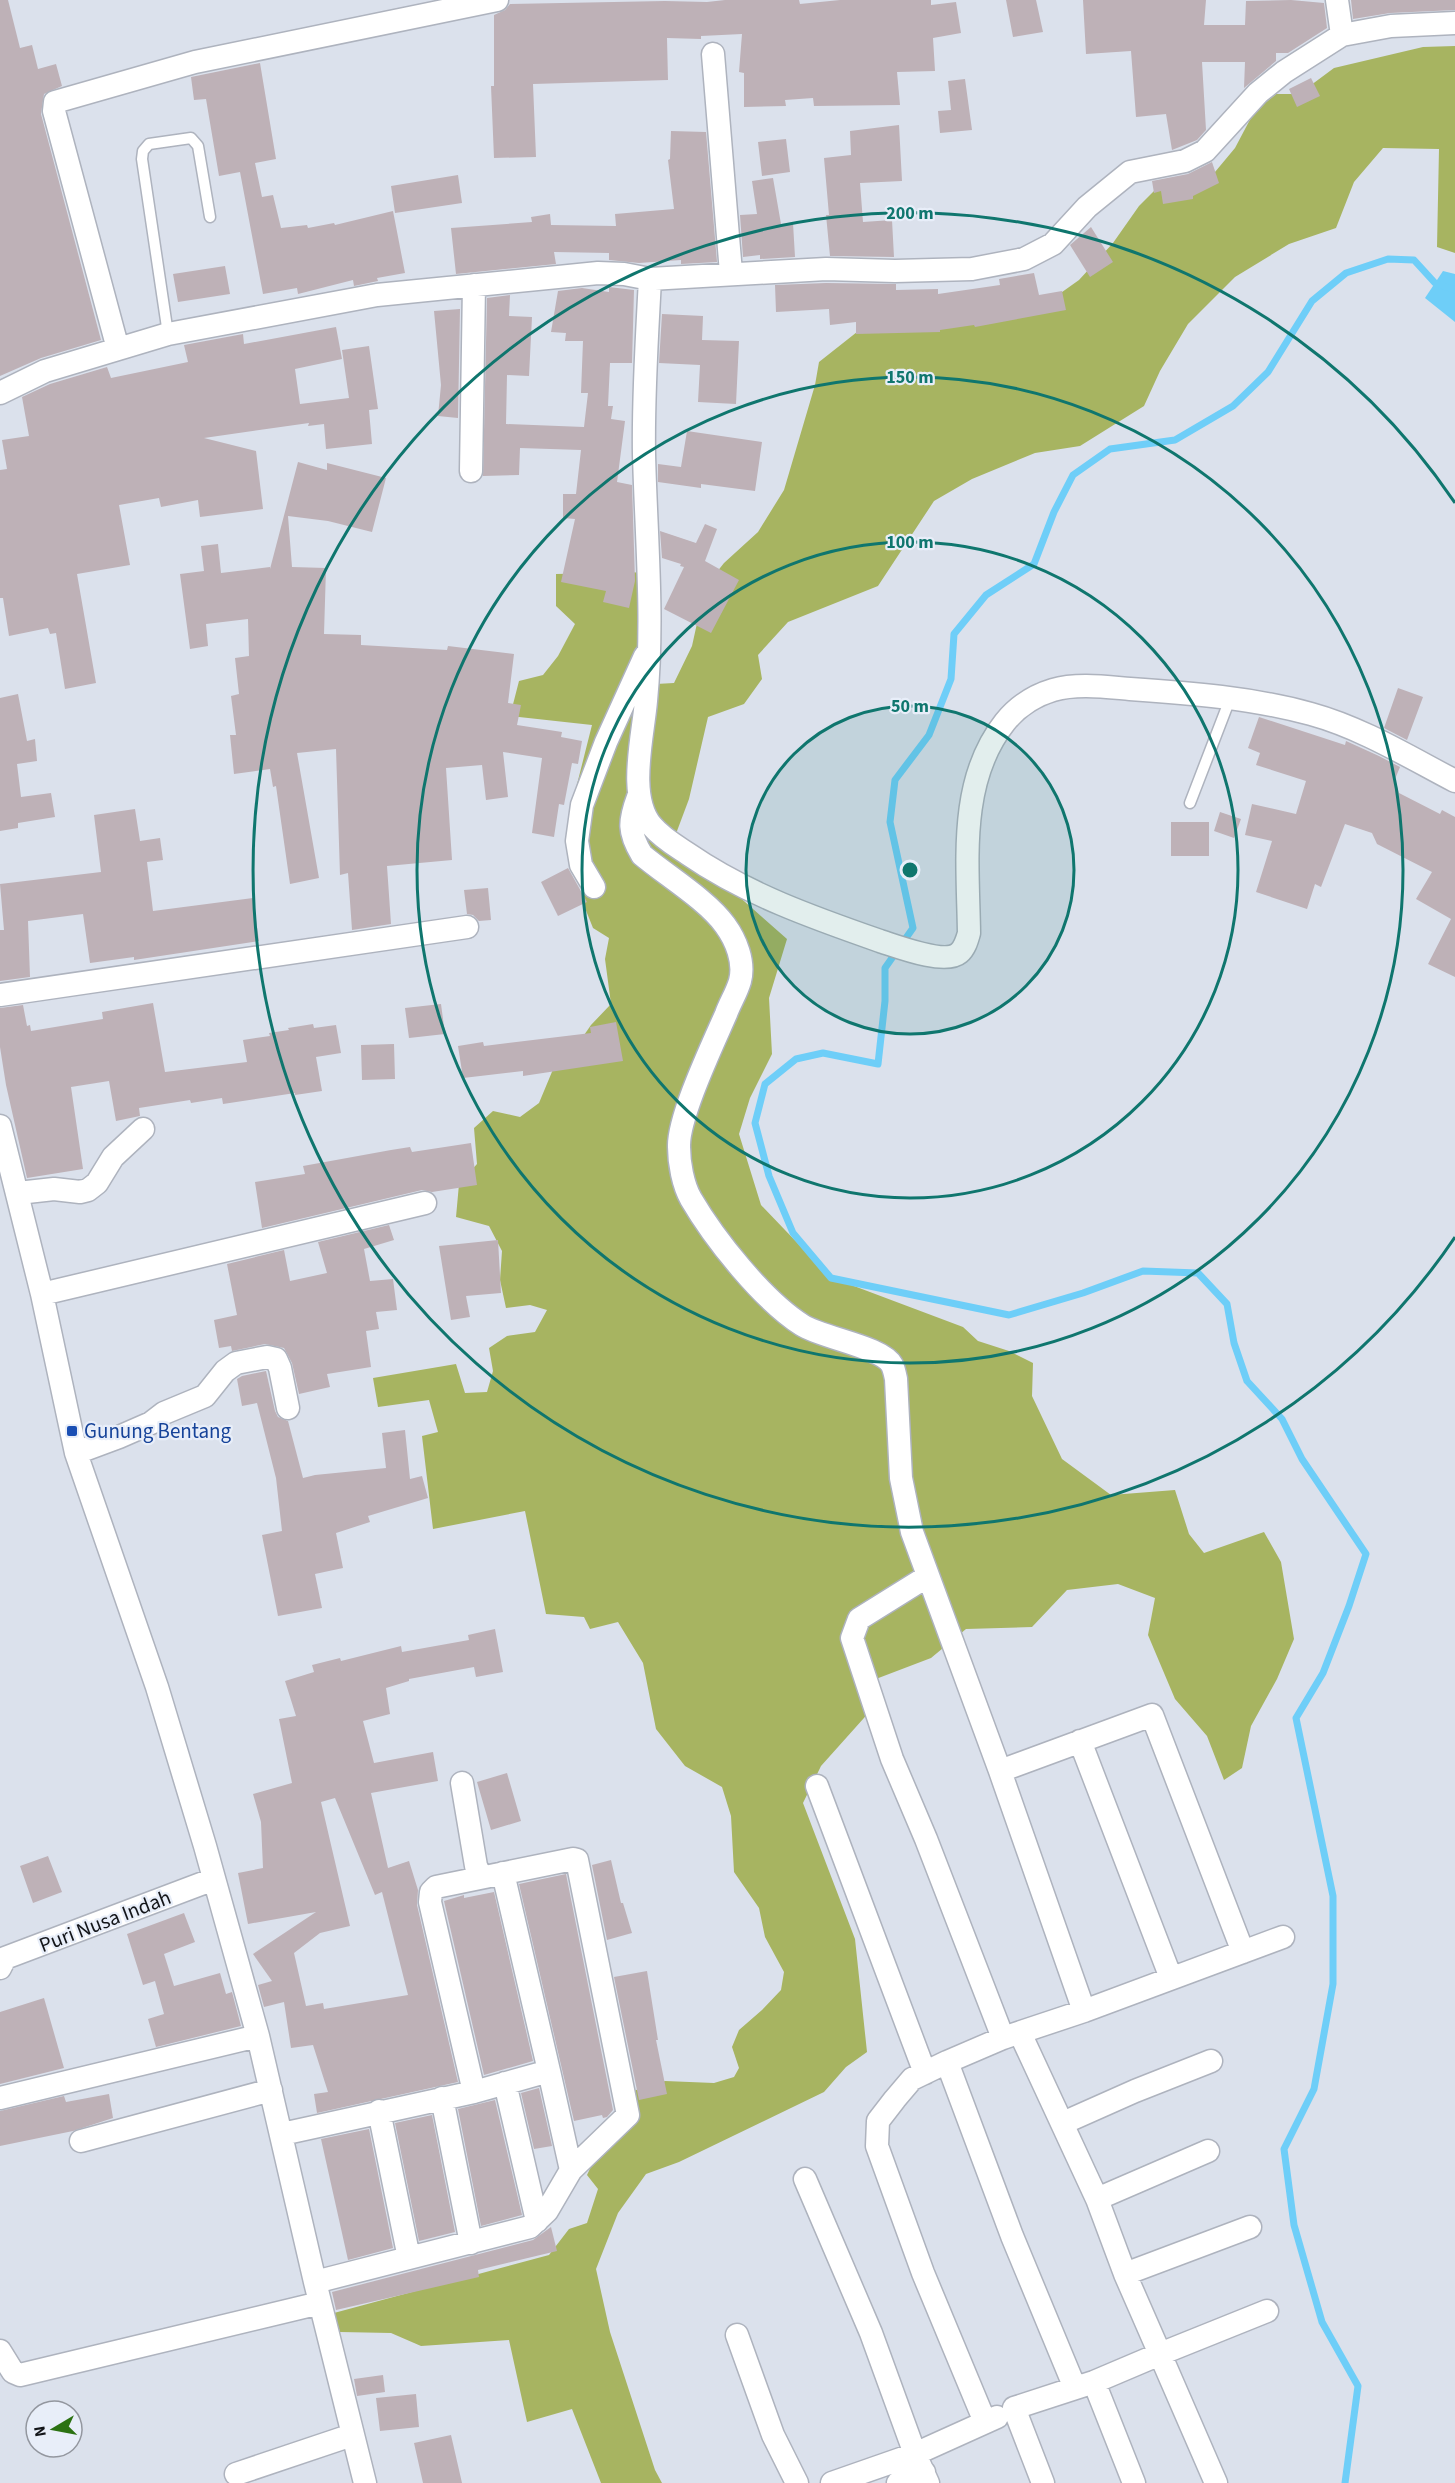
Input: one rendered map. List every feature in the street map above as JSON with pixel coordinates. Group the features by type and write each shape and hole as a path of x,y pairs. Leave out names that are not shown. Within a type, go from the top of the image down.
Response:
{"street":[{"path":"118,349 54,111 55,102 195,63 497,0"},
{"path":"1337,0 1342,35"},
{"path":"0,393 45,371 168,334 377,295 598,273 624,274 650,279 826,269 895,271 972,269 1024,260 1053,244 1087,207 1130,172 1185,161 1205,151 1258,93 1284,72 1342,35 1391,26 1455,23"},
{"path":"712,54 731,273"},
{"path":"650,279 644,404 649,647 648,688 637,786 638,797 651,825 664,838 706,866 766,898 881,941 920,953 946,958 954,957 965,945 969,933 970,812 981,764 1004,724 1031,698 1056,689 1102,687 1230,699 1311,714 1383,743 1455,781"},
{"path":"471,471 474,285"},
{"path":"594,887 581,864 577,841 582,805 606,742 649,647"},
{"path":"638,797 630,822 635,843 642,855 710,908 726,925 740,952 741,979 684,1119 678,1145 681,1170 689,1196 706,1224 752,1279 786,1314 824,1337 867,1349 884,1357 892,1364 896,1378 901,1478 912,1532 1000,1771 1084,2011"},
{"path":"0,995 467,927"},
{"path":"0,1126 42,1294 76,1453 158,1688 258,2036 317,2293 365,2483"},
{"path":"18,1193 54,1189 80,1192 88,1190 97,1183 113,1158 143,1130"},
{"path":"42,1294 424,1203"},
{"path":"76,1453 129,1433 151,1423 164,1413 205,1396 225,1371 236,1363 267,1358 276,1359 288,1408"},
{"path":"928,1576 859,1620 852,1638 892,1759 926,1839 1012,2035 1062,2123 1097,2199 1125,2274 1216,2483"},
{"path":"1000,1771 1152,1715 1243,1952"},
{"path":"1080,1741 1171,1978"},
{"path":"462,1783 476,1866 481,1877"},
{"path":"817,1786 925,2073"},
{"path":"0,2351 13,2372 20,2375 317,2293 409,2258 520,2230 537,2221 547,2211 571,2170 626,2118 628,2110 582,1873 577,1860 436,1887 430,1898 474,2092"},
{"path":"503,1873 571,2170"},
{"name":"Puri Nusa Indah","path":"2,1959 214,1879"},
{"path":"985,2422 923,2273 877,2146 878,2121 912,2079 947,2062 1012,2035 1084,2011 1283,1937"},
{"path":"0,2098 258,2036"},
{"path":"1062,2123 1211,2061"},
{"path":"947,2062 1012,2236 1134,2483"},
{"path":"282,2134 474,2092 549,2071"},
{"path":"504,2083 537,2221"},
{"path":"81,2141 271,2090"},
{"path":"442,2098 471,2243"},
{"path":"379,2111 409,2258"},
{"path":"1097,2199 1208,2151"},
{"path":"805,2178 871,2333 922,2470"},
{"path":"1125,2274 1250,2227"},
{"path":"898,2483 922,2470 985,2422 1014,2408 1085,2385 1267,2311"},
{"path":"737,2335 773,2435 796,2483"},
{"path":"1014,2408 1043,2483"},
{"path":"236,2474 352,2435"},
{"path":"832,2483 922,2470"}],"lane":[{"path":"168,334 142,159 143,151 148,144 191,138 195,142 198,146 210,217"},
{"path":"1190,803 1230,699"}],"green space":[{"path":"1455,46 1455,253 1437,247 1439,149 1383,148 1354,182 1336,228 1289,244 1235,277 1188,324 1160,371 1144,406 1080,446 1035,453 972,479 934,501 878,586 788,622 758,655 762,679 744,704 708,717 689,799 674,839 787,939 769,998 772,1054 750,1098 739,1134 761,1205 830,1277 963,1327 978,1341 1009,1351 1033,1363 1032,1396 1062,1459 1111,1495 1175,1490 1189,1534 1204,1553 1264,1532 1281,1562 1294,1639 1277,1679 1251,1726 1242,1768 1224,1780 1207,1736 1175,1699 1148,1635 1155,1598 1118,1584 1067,1590 1032,1627 966,1629 931,1658 868,1682 872,1709 821,1766 803,1803 855,1939 867,2052 846,2067 824,2092 679,2162 646,2174 618,2213 596,2269 610,2332 655,2470 662,2483 601,2483 572,2409 527,2422 509,2340 421,2346 391,2333 340,2332 334,2313 549,2255 569,2229 587,2223 598,2189 587,2175 620,2105 636,2090 665,2081 714,2083 734,2077 739,2068 732,2047 739,2030 781,1990 784,1972 765,1937 759,1908 734,1872 731,1816 722,1787 685,1766 656,1729 643,1663 618,1622 590,1629 584,1617 546,1614 525,1511 433,1529 422,1436 438,1432 429,1400 378,1407 373,1378 456,1364 465,1393 487,1392 493,1371 489,1348 507,1336 535,1332 547,1310 530,1305 506,1308 500,1280 502,1251 489,1226 456,1217 459,1184 477,1164 474,1128 493,1111 520,1117 539,1103 554,1067 580,1041 591,1025 611,1004 605,959 609,938 593,928 583,903 584,863 568,820 592,725 510,716 519,681 543,675 558,656 575,624 556,606 556,574 658,572 656,684 674,683 692,646 705,587 724,563 758,532 784,490 815,385 819,362 857,332 1034,312 1079,280 1113,243 1139,206 1156,189 1215,172 1235,148 1254,112 1276,94 1299,94 1334,68 1423,47"}],"water":[{"path":"1443,271 1455,274 1455,322 1425,298"}],"building":[{"path":"0,0 8,0 20,48 32,45 38,69 56,64 62,86 44,94 41,114 101,340 41,358 0,376"},
{"path":"799,0 800,4 840,0 931,0 931,5 956,2 961,33 933,38 935,71 897,72 900,105 814,106 813,98 785,100 786,106 744,107 744,73 739,72 742,34 701,36 701,39 667,38 668,80 533,84 536,157 494,158 491,86 494,86 494,15 505,10 510,4"},
{"path":"1006,0 1036,0 1043,32 1013,37"},
{"path":"1083,0 1206,0 1204,25 1245,25 1246,1 1291,0 1324,3 1327,28 1288,53 1276,53 1276,61 1244,88 1245,62 1202,62 1206,130 1197,140 1172,150 1166,114 1136,117 1131,51 1086,54"},
{"path":"1351,0 1455,0 1455,10 1390,13 1353,19"},
{"path":"260,63 276,159 255,163 262,197 273,195 281,228 307,225 308,228 334,223 335,225 393,211 405,273 377,278 378,281 354,286 353,280 298,294 297,288 263,294 240,172 219,176 206,99 194,100 191,77"},
{"path":"1311,78 1320,96 1297,107 1289,89"},
{"path":"965,79 972,130 940,133 938,111 951,110 948,81"},
{"path":"899,125 902,181 860,183 863,222 892,220 894,257 830,256 824,158 851,155 850,131"},
{"path":"671,131 706,132 717,262 681,264 681,260 639,263 609,260 609,253 554,252 556,264 456,274 451,228 532,222 531,217 550,214 551,225 616,226 615,214 674,209 668,160 670,159"},
{"path":"786,139 790,172 762,176 758,142"},
{"path":"1212,162 1219,183 1193,196 1193,199 1163,204 1161,191 1154,193 1152,181 1188,174"},
{"path":"458,175 462,203 395,213 391,186"},
{"path":"773,178 781,224 793,223 795,257 760,259 760,255 743,257 740,215 757,214 752,181"},
{"path":"1091,227 1113,262 1090,277 1070,245"},
{"path":"225,266 230,294 178,302 173,274"},
{"path":"1034,273 1039,295 1062,291 1066,310 975,327 974,325 940,330 940,332 856,334 856,322 830,325 829,309 776,312 775,285 896,284 896,290 938,289 938,294 1000,285 999,279"},
{"path":"609,287 634,290 632,363 610,363 608,406 613,406 611,419 625,421 617,482 632,485 635,581 629,608 603,602 606,591 561,582 575,519 563,518 563,494 576,494 581,450 520,448 519,475 483,476 487,298 510,295 509,316 532,317 529,376 507,375 506,424 584,427 588,393 581,393 583,341 565,341 566,333 551,332 558,291 582,288 609,292"},
{"path":"460,309 458,418 438,416 441,385 434,311"},
{"path":"662,314 703,316 702,340 739,341 736,404 698,402 700,365 659,363"},
{"path":"336,327 342,359 295,369 300,404 349,398 342,350 369,346 378,409 369,410 372,444 326,449 324,424 308,426 309,423 204,438 256,451 263,509 200,517 198,500 161,507 159,498 119,505 130,565 77,574 96,683 65,689 56,633 50,634 48,628 9,636 3,598 0,598 0,470 7,469 2,440 29,436 22,397 50,384 107,367 111,378 188,362 184,345 243,334 244,344"},
{"path":"687,431 762,442 755,491 701,484 701,488 658,482 658,464 681,467"},
{"path":"298,462 327,470 327,463 386,478 372,532 328,521 288,516 292,567 326,568 324,634 361,635 361,645 447,650 448,646 514,654 508,703 521,705 517,725 562,732 561,737 582,741 578,764 572,763 564,805 559,804 554,837 532,833 542,758 503,752 508,797 486,800 482,765 446,768 452,860 387,866 391,924 352,930 348,873 340,875 336,749 297,753 319,878 290,884 276,786 273,787 270,769 234,774 230,735 236,735 231,696 239,694 235,658 249,656 248,619 206,624 208,646 190,649 180,574 204,571 201,546 218,544 221,573 270,567 270,569"},
{"path":"705,524 717,529 705,561 739,580 711,633 664,609 684,567 662,558 660,531 696,543"},
{"path":"1398,688 1423,697 1407,740 1384,728"},
{"path":"18,694 27,741 35,739 37,761 17,764 21,797 51,793 55,817 18,823 18,828 0,831 0,698"},
{"path":"1259,717 1345,745 1346,741 1379,756 1400,767 1395,779 1399,793 1440,814 1442,810 1455,817 1455,977 1428,964 1451,919 1416,899 1432,872 1377,844 1372,833 1345,824 1321,887 1315,884 1307,909 1256,892 1272,841 1245,835 1252,804 1296,814 1306,781 1256,765 1260,753 1248,748"},
{"path":"135,809 140,841 160,838 163,860 147,862 153,911 253,898 259,941 134,960 134,957 90,963 83,914 28,921 30,977 0,981 0,930 4,930 0,884 101,872 94,815"},
{"path":"1220,812 1241,819 1234,838 1214,831"},
{"path":"1171,822 1209,822 1209,856 1171,856"},
{"path":"568,868 587,902 558,916 541,882"},
{"path":"488,888 491,920 479,921 473,915 467,914 464,890"},
{"path":"153,1003 165,1072 247,1062 243,1040 270,1036 269,1033 313,1024 314,1028 336,1025 341,1053 316,1057 322,1091 223,1104 222,1098 191,1103 190,1100 139,1108 140,1116 116,1121 109,1081 71,1087 83,1169 27,1178 6,1085 0,1047 0,1008 23,1005 27,1026 30,1025 31,1031 103,1019 102,1012"},
{"path":"441,1004 445,1034 409,1038 405,1008"},
{"path":"616,1022 623,1061 523,1076 523,1071 463,1078 458,1046 483,1042 484,1046 591,1033 590,1027"},
{"path":"394,1044 395,1079 362,1080 361,1045"},
{"path":"471,1143 477,1185 432,1192 422,1190 262,1228 255,1182 305,1174 303,1166 391,1150 410,1147 412,1152"},
{"path":"389,1225 394,1240 364,1249 370,1281 393,1279 397,1310 376,1312 379,1329 366,1331 371,1367 327,1374 330,1387 299,1394 292,1363 284,1348 265,1344 232,1351 231,1346 219,1348 214,1320 237,1315 227,1264 284,1250 290,1281 327,1273 318,1242"},
{"path":"498,1240 501,1293 466,1296 470,1317 451,1320 439,1246"},
{"path":"266,1371 275,1411 278,1417 288,1421 303,1478 386,1468 382,1433 405,1430 410,1479 422,1476 428,1498 368,1516 370,1522 336,1533 343,1568 315,1574 322,1608 278,1616 262,1535 282,1531 276,1478 257,1403 242,1406 237,1379"},
{"path":"495,1629 503,1672 476,1677 474,1667 409,1679 409,1681 386,1688 390,1714 363,1721 374,1763 433,1752 438,1781 371,1793 388,1868 409,1861 418,1890 417,1905 458,2082 317,2113 314,2094 328,2092 313,2045 291,2048 284,2002 264,2007 258,1985 272,1981 253,1954 316,1912 248,1924 238,1873 263,1868 261,1822 253,1794 292,1783 279,1719 296,1716 285,1681 314,1672 312,1665 340,1658 341,1661 401,1646 402,1652 469,1640 468,1635","holes":["335,1798 375,1895 382,1892 408,1995 324,2009 323,2003 306,2006 294,1953 320,1933 350,1926 321,1802"]},
{"path":"507,1773 521,1821 491,1830 477,1782"},
{"path":"48,1856 62,1892 33,1903 20,1866"},
{"path":"611,1860 621,1903 623,1903 632,1933 607,1940 592,1865"},
{"path":"566,1874 613,2110 607,2117 603,2118 602,2115 574,2121 519,1884"},
{"path":"494,1892 533,2061 484,2075 444,1901 464,1895 464,1898"},
{"path":"184,1913 195,1942 164,1954 174,1986 220,1973 226,1994 232,1992 241,2026 156,2047 148,2019 164,2014 155,1981 143,1985 127,1934"},
{"path":"647,1971 658,2040 656,2040 667,2094 639,2100 614,1977"},
{"path":"44,1998 64,2068 0,2084 0,2012"},
{"path":"539,2088 552,2146 534,2149 521,2093"},
{"path":"109,2094 113,2118 73,2131 0,2146 0,2111 64,2096 66,2102"},
{"path":"495,2100 522,2215 481,2226 458,2109"},
{"path":"432,2115 455,2232 419,2241 395,2123"},
{"path":"369,2129 393,2248 348,2260 321,2139"},
{"path":"551,2227 557,2251 478,2270 479,2277 336,2310 332,2292 533,2240"},
{"path":"383,2375 385,2392 357,2396 354,2379"},
{"path":"416,2394 419,2427 380,2431 376,2398"},
{"path":"451,2435 462,2483 423,2483 414,2443"}],"waterway":[{"path":"1345,2483 1358,2386 1322,2322 1294,2225 1284,2149 1314,2089 1333,1984 1333,1896 1296,1718 1323,1673 1366,1554 1302,1459 1282,1419 1247,1381 1234,1343 1227,1304 1198,1273 1143,1271 1083,1293 1009,1315 831,1278 793,1233 769,1176 755,1123 765,1084 796,1059 823,1053 878,1064 885,1001 885,968 913,928 890,822 895,780 929,735 951,679 954,634 986,595 1034,564 1054,512 1073,475 1110,449 1175,440 1233,406 1268,372 1312,301 1346,273 1388,259 1414,260 1435,283 1455,290"}],"place":[{"name":"Gunung Bentang","path":"72,1431"}]}
